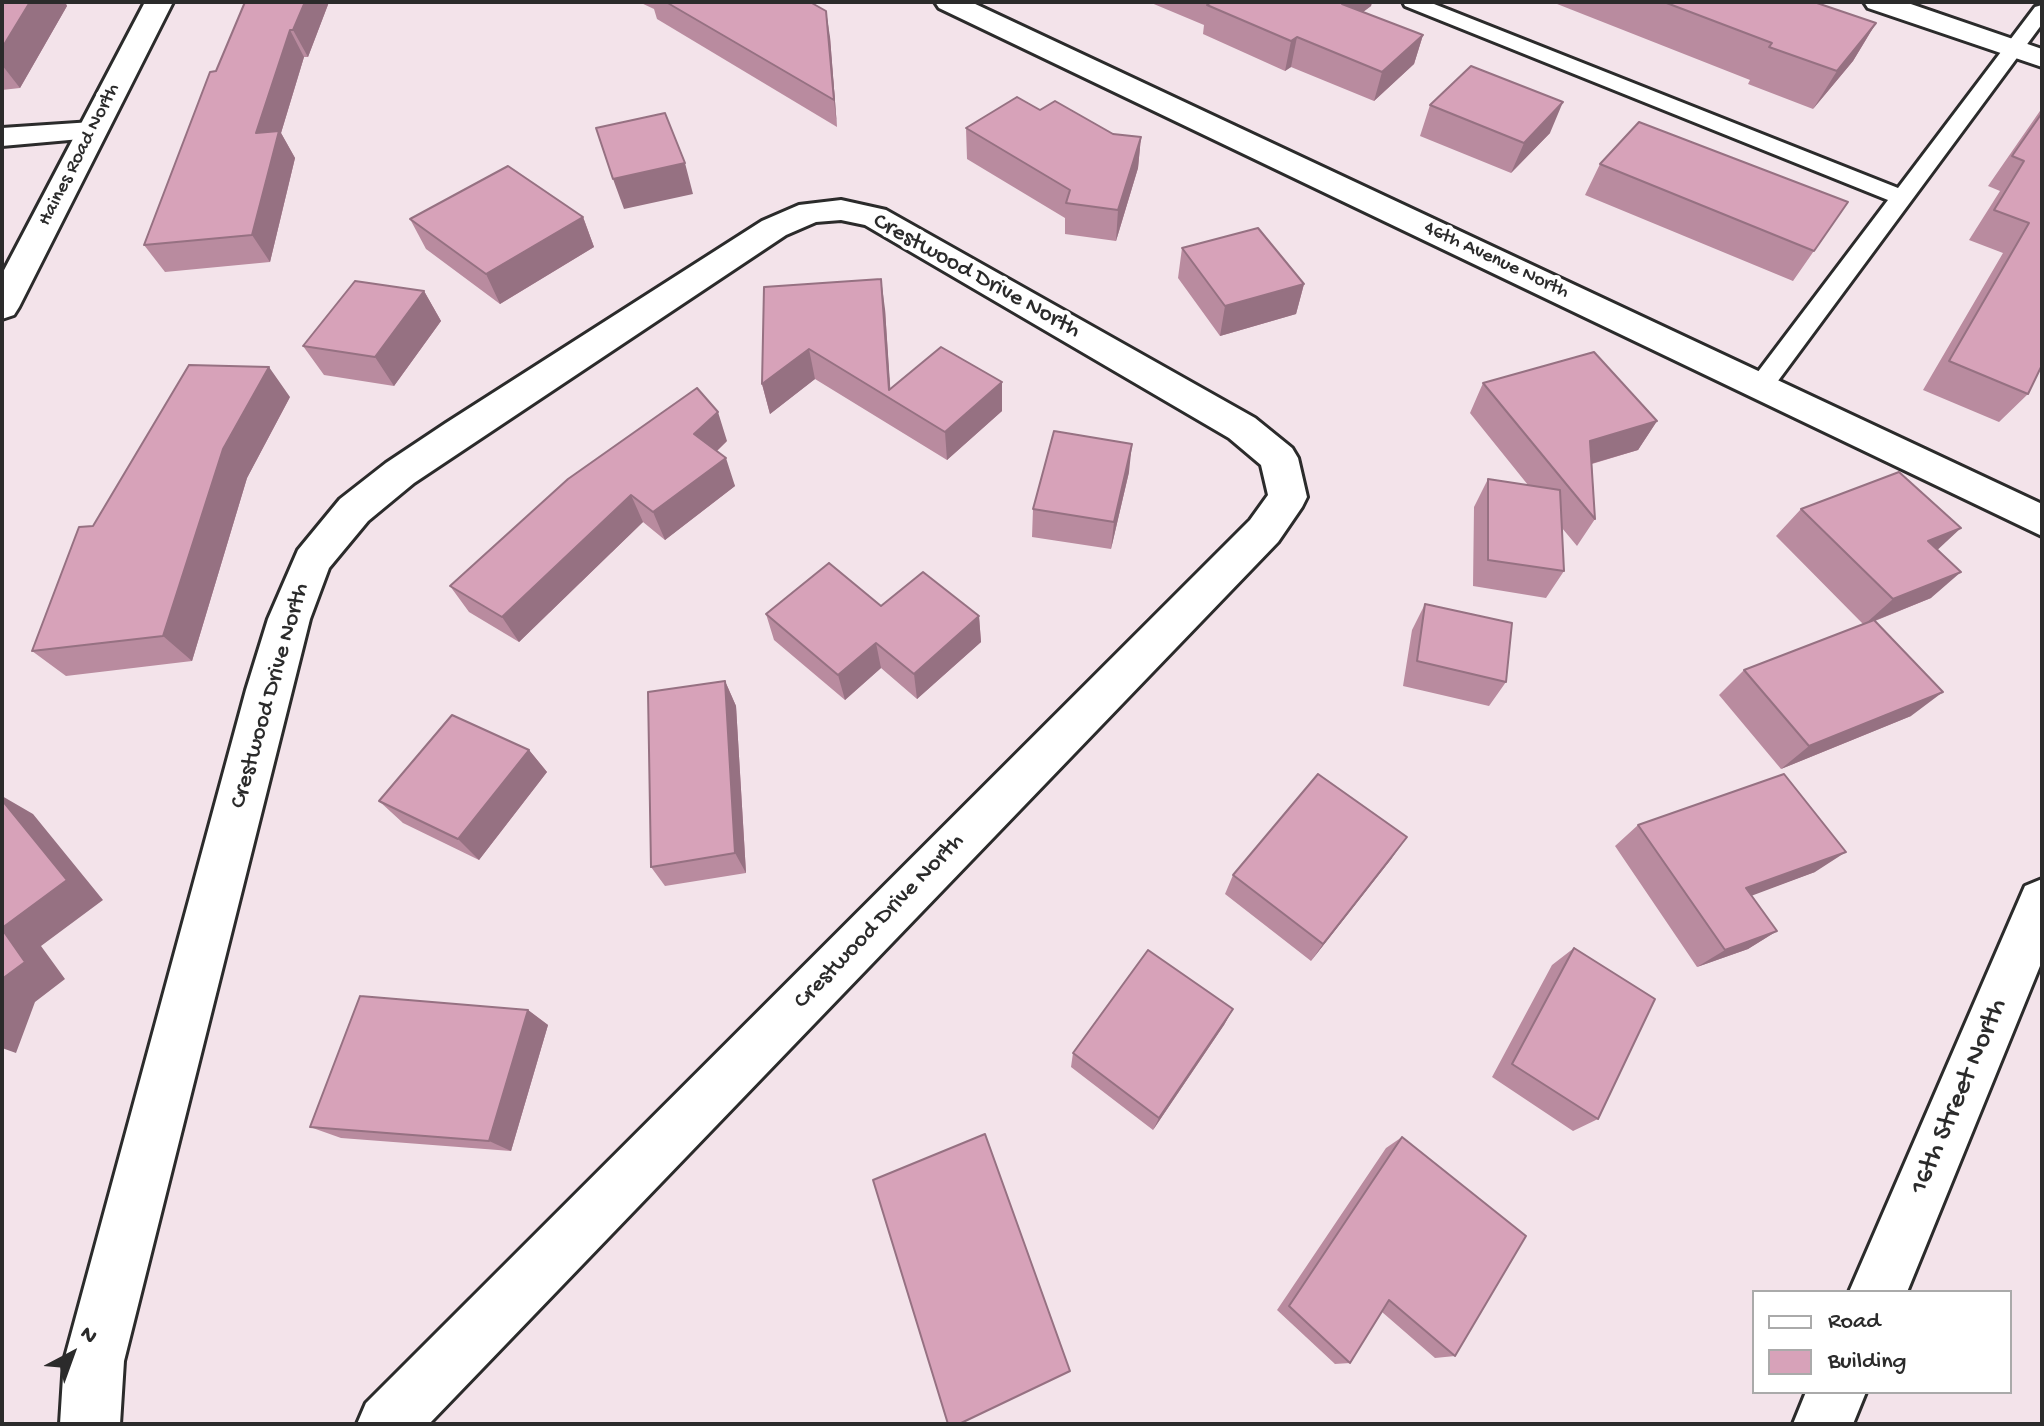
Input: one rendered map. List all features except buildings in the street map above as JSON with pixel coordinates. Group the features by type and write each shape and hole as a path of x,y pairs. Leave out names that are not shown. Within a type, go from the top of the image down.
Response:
{"street":[{"name":"Haines Road North","path":"2,307 159,2"},
{"name":"46th Avenue North","path":"949,2 2042,521"},
{"path":"1878,2 2042,58"},
{"path":"2,137 92,131"},
{"name":"Crestwood Drive North","path":"90,1424 94,1361 268,690 289,619 312,561 354,510 424,457 774,228 810,212 841,210 875,217 1242,428 1279,458 1288,497 1264,531 387,1424"},
{"name":"16th Street North","path":"1879,1290 2042,902"},
{"path":"1823,1424 1835,1394"}],"lane":[{"path":"1412,2 1902,198"},
{"path":"1760,387 2042,11"}]}
